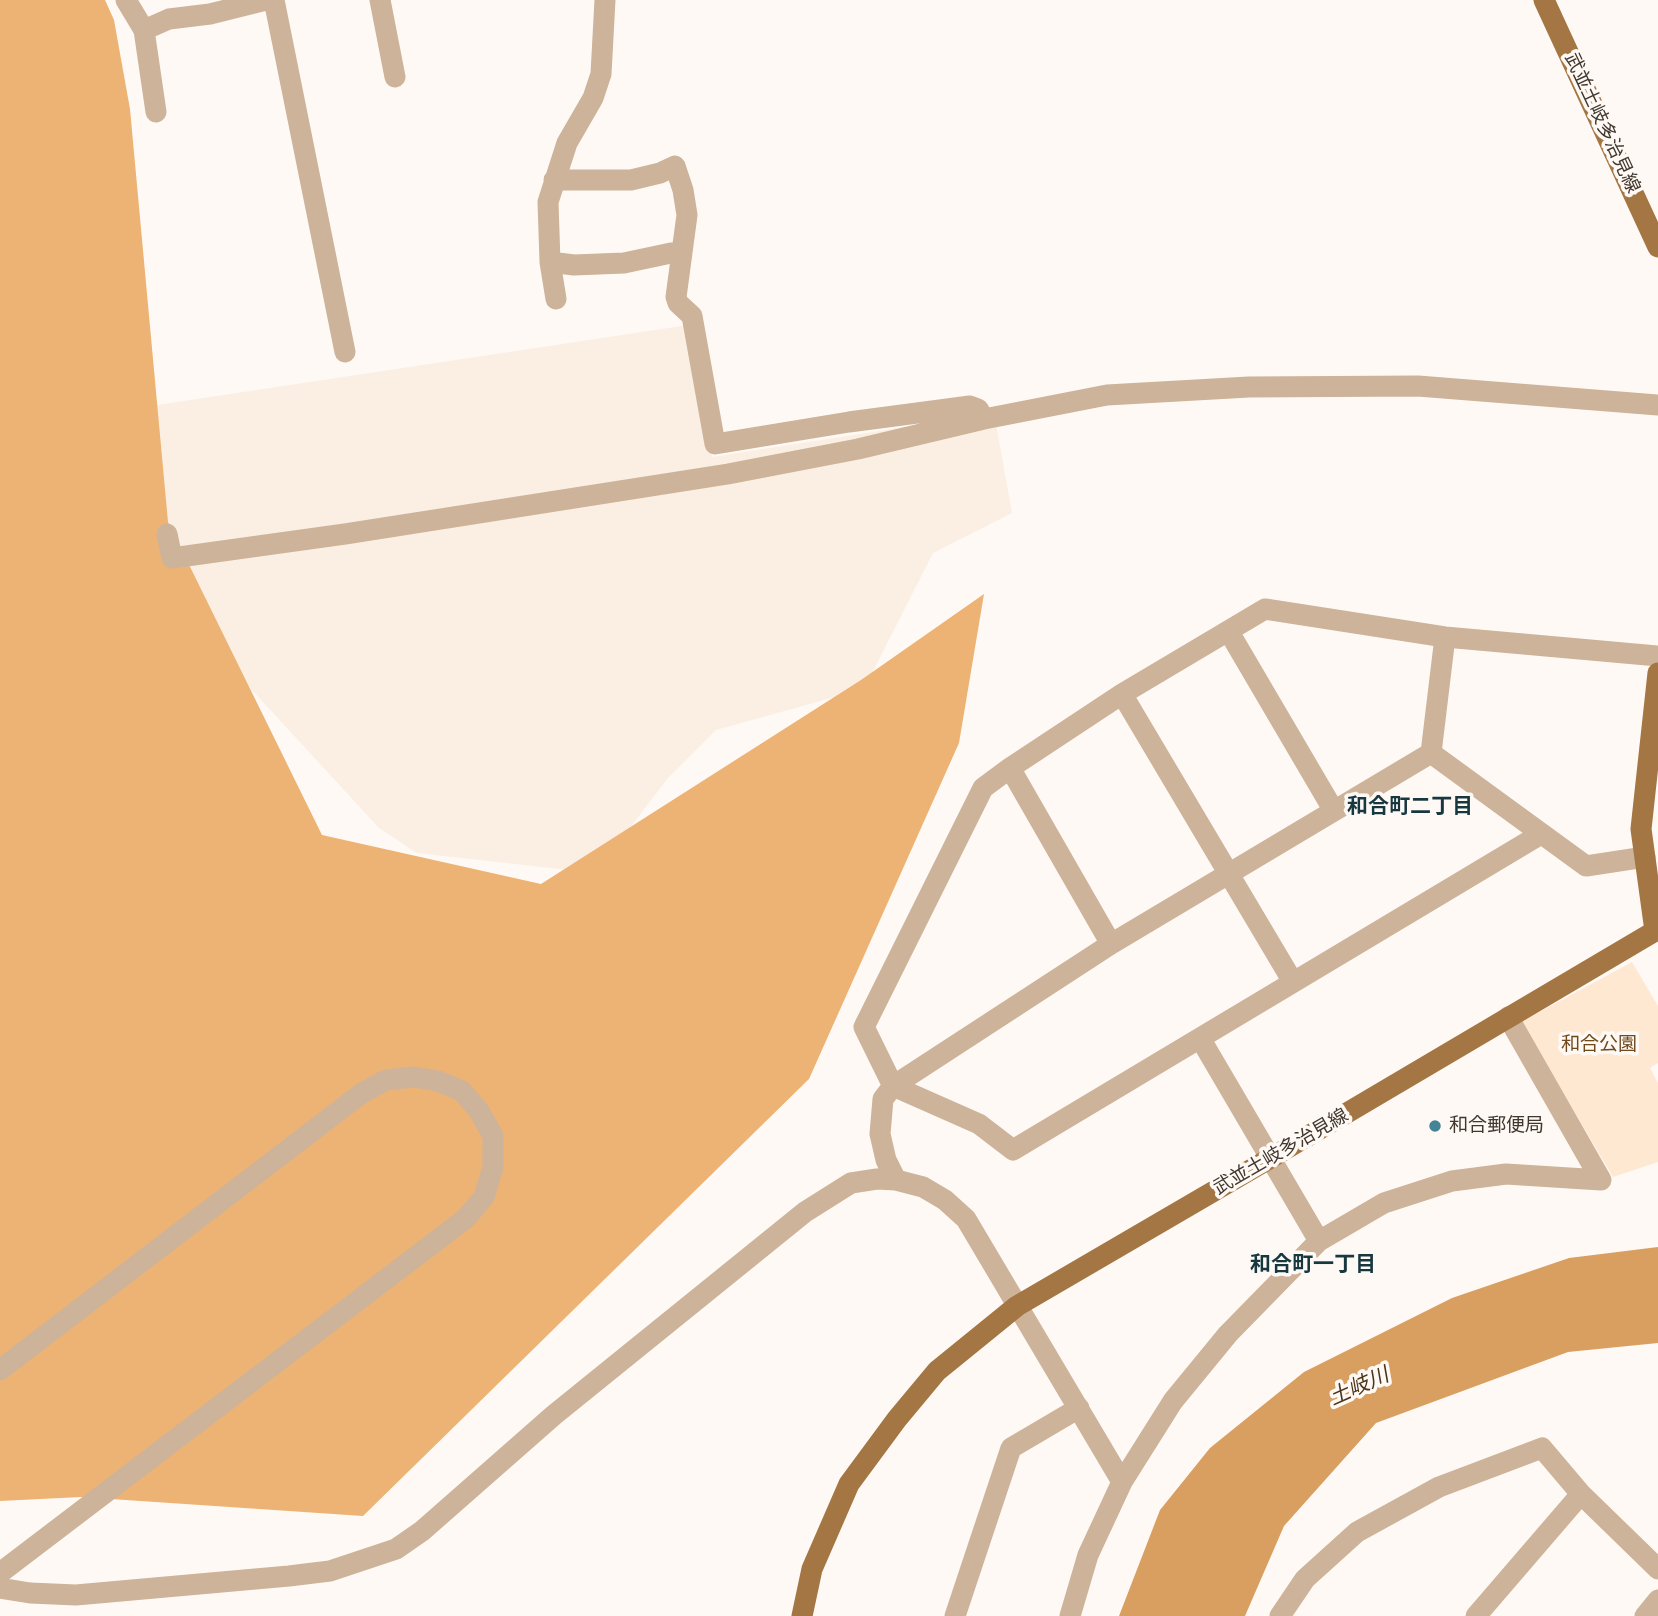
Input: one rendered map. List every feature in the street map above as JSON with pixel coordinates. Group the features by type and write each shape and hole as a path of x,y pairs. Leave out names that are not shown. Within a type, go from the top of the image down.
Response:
{"main road":[{"name":"武並土岐多治見線","path":"1544,0 1658,247"},
{"name":"武並土岐多治見線","path":"802,1616 812,1569 849,1484 937,1371 1017,1306 1508,1017 1657,933 1641,829 1658,673"}],"street":[{"path":"126,0 144,30 156,113"},
{"path":"144,30 169,19 210,14 267,0"},
{"path":"274,0 345,352"},
{"path":"380,0 395,77"},
{"path":"556,299 547,218 554,180 567,143 593,98 601,74 605,0"},
{"path":"554,180 631,180 660,173 675,166 687,205 676,297 678,303 692,316 715,444 849,422 970,407 978,409 984,419"},
{"path":"550,262 624,263 671,253 681,254"},
{"path":"167,534 172,558 235,550 728,474 1107,395 1249,387 1418,386 1658,405"},
{"path":"1541,834 1013,1150 979,1124 893,1086 864,1027 983,788 1122,694 1265,609 1445,637 1658,656"},
{"path":"1228,632 1334,811"},
{"path":"1431,753 1445,637"},
{"path":"1122,694 1293,982"},
{"path":"896,1180 886,1160 880,1134 883,1099 893,1086 1111,944 1431,753"},
{"path":"1431,753 1586,866 1646,857"},
{"path":"1010,768 1111,944"},
{"path":"1070,1616 1088,1555 1122,1482 1173,1401 1228,1334 1319,1241 1384,1203 1451,1181 1506,1174 1601,1180 1508,1017"},
{"path":"1200,1038 1319,1241"},
{"path":"0,1370 362,1093 386,1080 413,1077 438,1081 462,1091 479,1111 493,1136 493,1167 484,1197 465,1219 0,1573"},
{"path":"0,1588 30,1593 76,1595 289,1577 330,1571 396,1549 422,1531 554,1415 805,1212 851,1183 877,1179 896,1180 922,1187 945,1200 966,1219 1122,1482"},
{"path":"955,1616 1011,1448 1079,1408"},
{"path":"1280,1616 1305,1579 1357,1532 1439,1487 1542,1448 1581,1494 1658,1569"},
{"path":"1476,1616 1581,1494"},
{"path":"1645,1616 1658,1600"}],"shaded area":[{"path":"0,0 105,0 114,20 130,109 168,522 322,835 541,884 861,680 984,594 959,743 809,1079 363,1516 81,1497 0,1501"},
{"path":"688,325 712,457 994,413 1012,513 933,553 864,689 716,730 668,778 595,873 417,853 379,828 157,587 137,408"}],"green space":[{"name":"和合公園","path":"1632,962 1658,1006 1658,1063 1650,1068 1658,1083 1658,1162 1613,1177 1521,1022"}],"water":[{"name":"土岐川","path":"1658,1247 1658,1343 1568,1352 1376,1423 1284,1526 1245,1616 1119,1616 1160,1510 1210,1448 1304,1372 1452,1298 1569,1258"}],"place":[{"name":"和合郵便局","path":"1435,1126"}],"district":[{"name":"和合町二丁目","path":"1410,807"},
{"name":"和合町一丁目","path":"1313,1265"}]}
